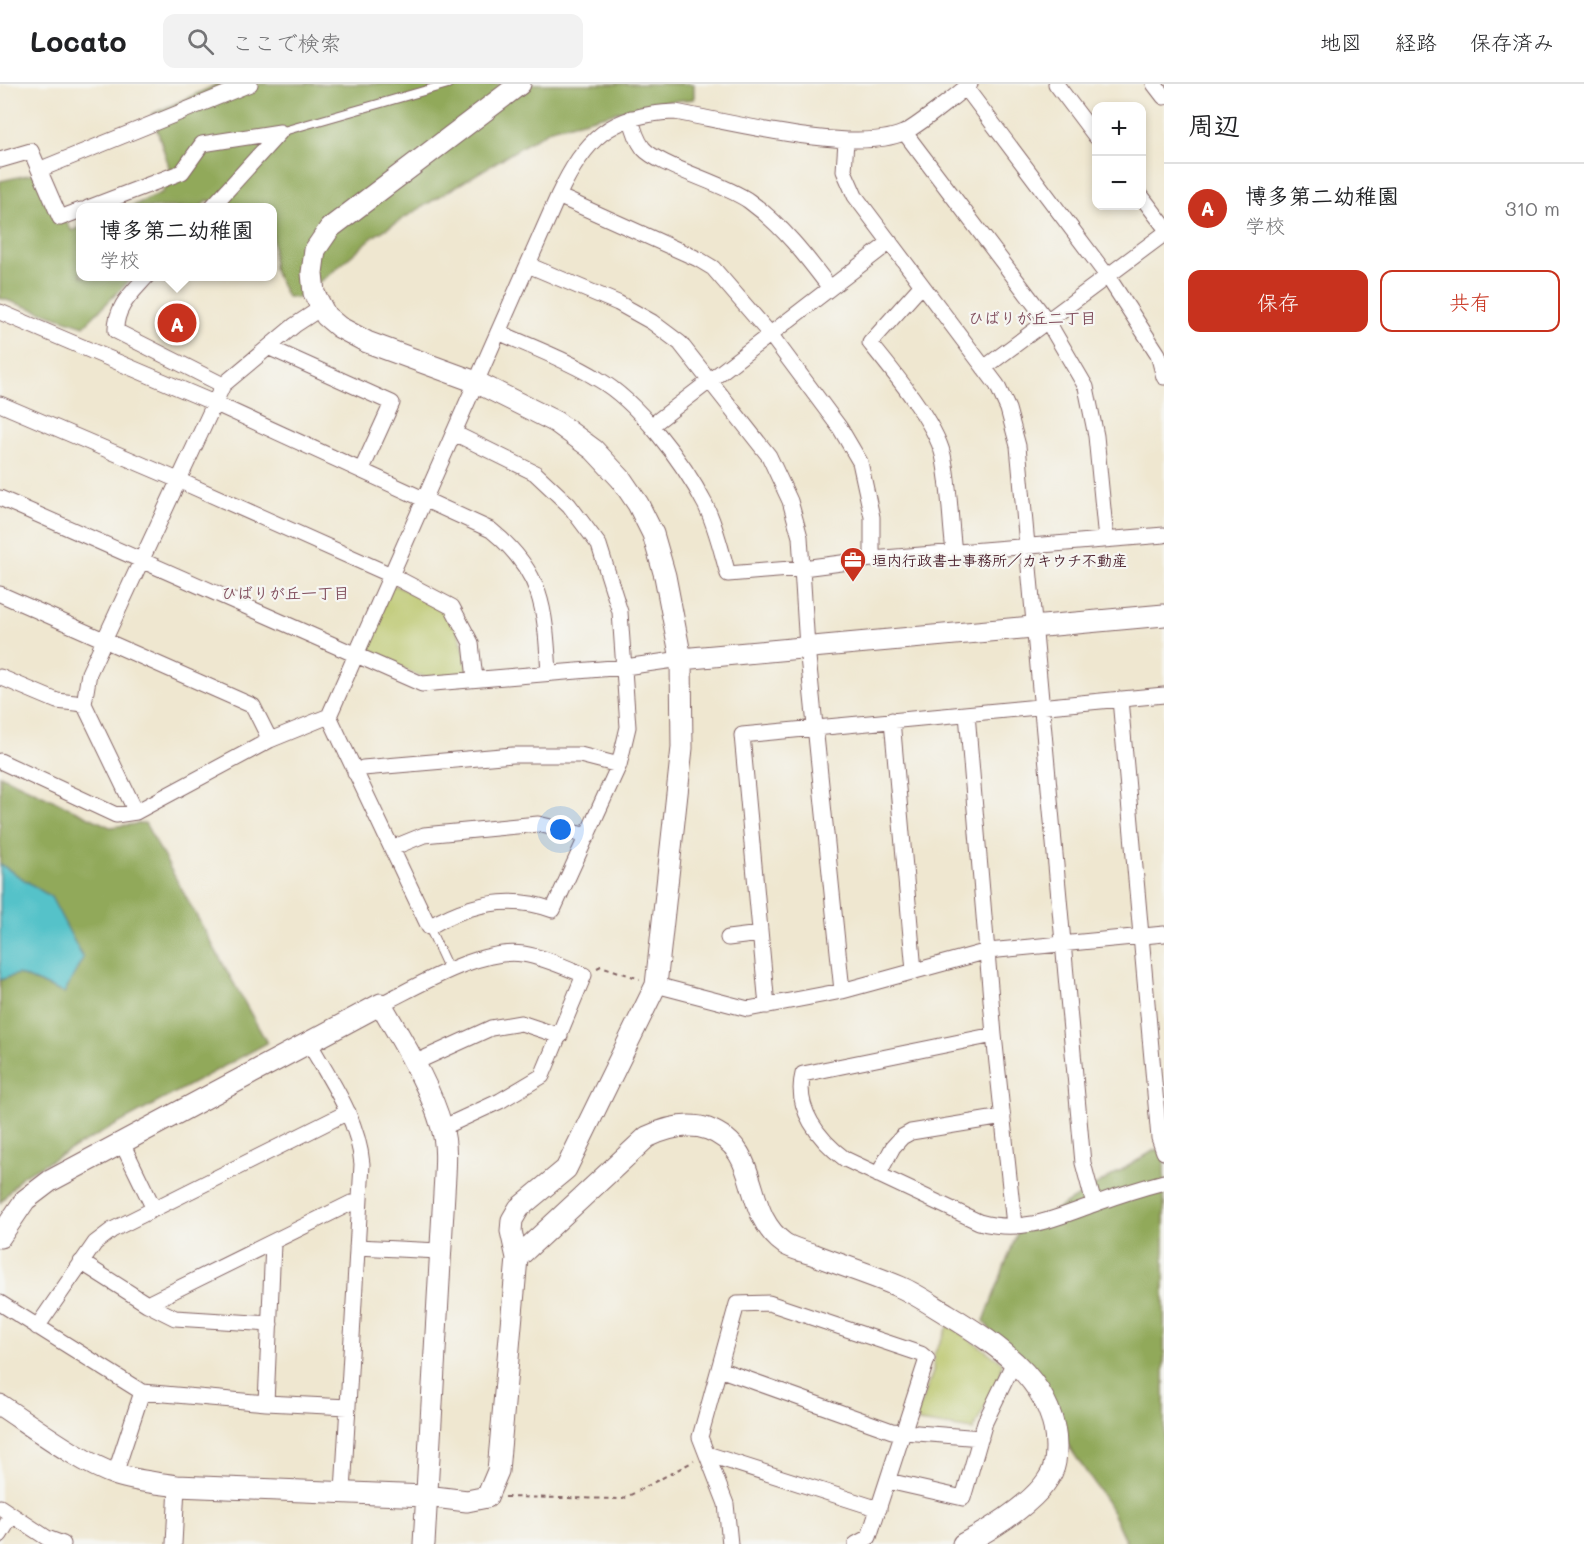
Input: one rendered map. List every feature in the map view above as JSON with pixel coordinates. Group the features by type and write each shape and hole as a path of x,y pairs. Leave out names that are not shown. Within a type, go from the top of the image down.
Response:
{"street":[{"path":"41,169 250,84"},
{"path":"0,1405 62,1446 115,1474 177,1486 426,1496 467,1501 487,1497 498,1471 517,1258 511,1231 512,1220 519,1208 566,1169 656,985 682,748 681,659 665,576 653,534 638,504 621,479 594,450 556,422 476,382 367,342 339,327 321,308 314,293 312,273 315,250 330,228 520,84"},
{"path":"1056,84 1092,132"},
{"path":"1154,84 1164,97"},
{"path":"0,761 116,815 136,812 270,740 329,716 573,164 586,146 601,132 631,118 648,113 675,112 846,141 886,138 904,133 968,86 1108,277 1158,354 1164,377"},
{"path":"631,118 644,148 657,158 724,186 747,200 771,219 800,249 830,288"},
{"path":"99,203 182,172 202,144 280,132"},
{"path":"215,203 280,132"},
{"path":"904,133 1048,322 1086,387 1096,436 1106,540"},
{"path":"846,141 844,171 848,183 997,385 1008,409 1018,446 1083,1162 1094,1204"},
{"path":"0,160 31,151 41,169 60,218 76,212"},
{"path":"558,196 641,231 713,268 770,334 840,428 860,462 872,517 872,559"},
{"path":"1146,202 1164,226"},
{"path":"984,368 1164,234"},
{"path":"651,426 890,242"},
{"path":"528,265 618,303 652,322 680,343 769,456 790,501 800,537 807,647 842,991"},
{"path":"142,281 124,301 115,319 116,331 223,385"},
{"path":"922,285 870,343 900,380 925,419 943,454 954,552"},
{"path":"136,812 84,704 89,673 223,385 295,325 321,308"},
{"path":"0,312 214,403 491,530 506,542 537,585 546,618 549,673"},
{"path":"498,332 600,380 628,401 651,426 687,474 705,504 728,574 803,568 872,559 1164,535"},
{"path":"270,348 392,403 362,469"},
{"path":"0,404 391,575 452,607 471,643 475,679"},
{"path":"329,716 429,927 479,905 501,901 537,904 553,910 619,765 628,728 620,612 599,545 569,506 535,473 454,433"},
{"path":"0,498 141,558 422,684 1164,615"},
{"path":"0,594 253,706 270,740"},
{"path":"0,677 57,701 84,704"},
{"path":"766,1006 742,735 1164,695"},
{"path":"1120,699 1159,1138 1164,1152"},
{"path":"967,714 994,1035 1014,1225"},
{"path":"892,720 914,971"},
{"path":"355,773 363,768 513,755 580,754 619,765"},
{"path":"392,848 424,835 538,824 588,836"},
{"path":"728,938 760,934"},
{"path":"656,985 748,1009 842,991 988,951 1164,934"},
{"path":"0,1237 25,1200 50,1181 308,1041 449,970 480,958 505,953 523,954 584,975 542,1076 500,1101 442,1128"},
{"path":"381,1004 414,1063 442,1128 445,1170 424,1544"},
{"path":"414,1063 491,1028 521,1023 560,1036"},
{"path":"994,1035 803,1074 800,1086 804,1105 812,1124 827,1146 844,1159 979,1222 996,1227 1043,1224 1094,1204 1164,1182"},
{"path":"308,1041 348,1112 360,1146 357,1247 343,1492"},
{"path":"37,1327 95,1243 112,1230 348,1112"},
{"path":"878,1175 902,1137 911,1132 1003,1117"},
{"path":"517,1258 647,1137 664,1129 681,1126 704,1128 722,1134 737,1148 747,1168 753,1195 768,1228 786,1245 902,1287 1015,1360 1032,1380 1051,1416 1055,1463 1042,1486 1017,1511 963,1544"},
{"path":"121,1141 154,1209"},
{"path":"147,1304 273,1244 351,1203 359,1205"},
{"path":"266,1403 273,1244"},
{"path":"357,1247 439,1251"},
{"path":"81,1262 147,1304 175,1318 270,1324"},
{"path":"0,1303 142,1392 266,1403 348,1407"},
{"path":"730,1544 726,1504 700,1437 737,1304 769,1303 910,1350 927,1359 869,1537 856,1544"},
{"path":"888,1481 963,1498 985,1422 1015,1360"},
{"path":"719,1369 892,1431 981,1438"},
{"path":"115,1474 142,1392"},
{"path":"707,1454 879,1509"},
{"path":"174,1544 177,1486"},
{"path":"0,1535 6,1511 47,1538 63,1544"}],"lane":[{"path":"280,132 448,84"},
{"path":"429,927 449,970"}],"path":[{"path":"584,975 601,966 656,985"},
{"path":"487,1497 623,1499 707,1454"}],"green space":[{"path":"218,84 694,84 694,99 653,103 551,129 374,236 328,276 297,298 287,297 277,277 277,203 212,203 208,200 205,203 139,203 163,192 169,167 152,114"},
{"path":"36,173 72,231 76,229 76,281 129,281 84,326 0,298 0,181"},
{"path":"392,584 435,606 453,623 464,650 468,669 464,675 428,677 417,675 363,650"},
{"path":"0,775 110,827 145,823 267,1043 22,1176 0,1203 0,980 18,974 64,993 0,864"},
{"path":"1164,1149 1164,1544 1127,1544 1108,1504 984,1321 1017,1233 1153,1151"},
{"path":"949,1325 1002,1362 1001,1375 973,1430 919,1422 916,1417 933,1372 934,1354"}],"water":[{"path":"0,864 51,897 83,958 64,993 18,974 0,980"}],"place":[{"name":"博多第二幼稚園","path":"177,323"},
{"name":"垣内行政書士事務所／カキウチ不動産","path":"853,583"}],"district":[{"name":"ひばりが丘二丁目","path":"1032,317"},
{"name":"ひばりが丘一丁目","path":"285,592"}]}
